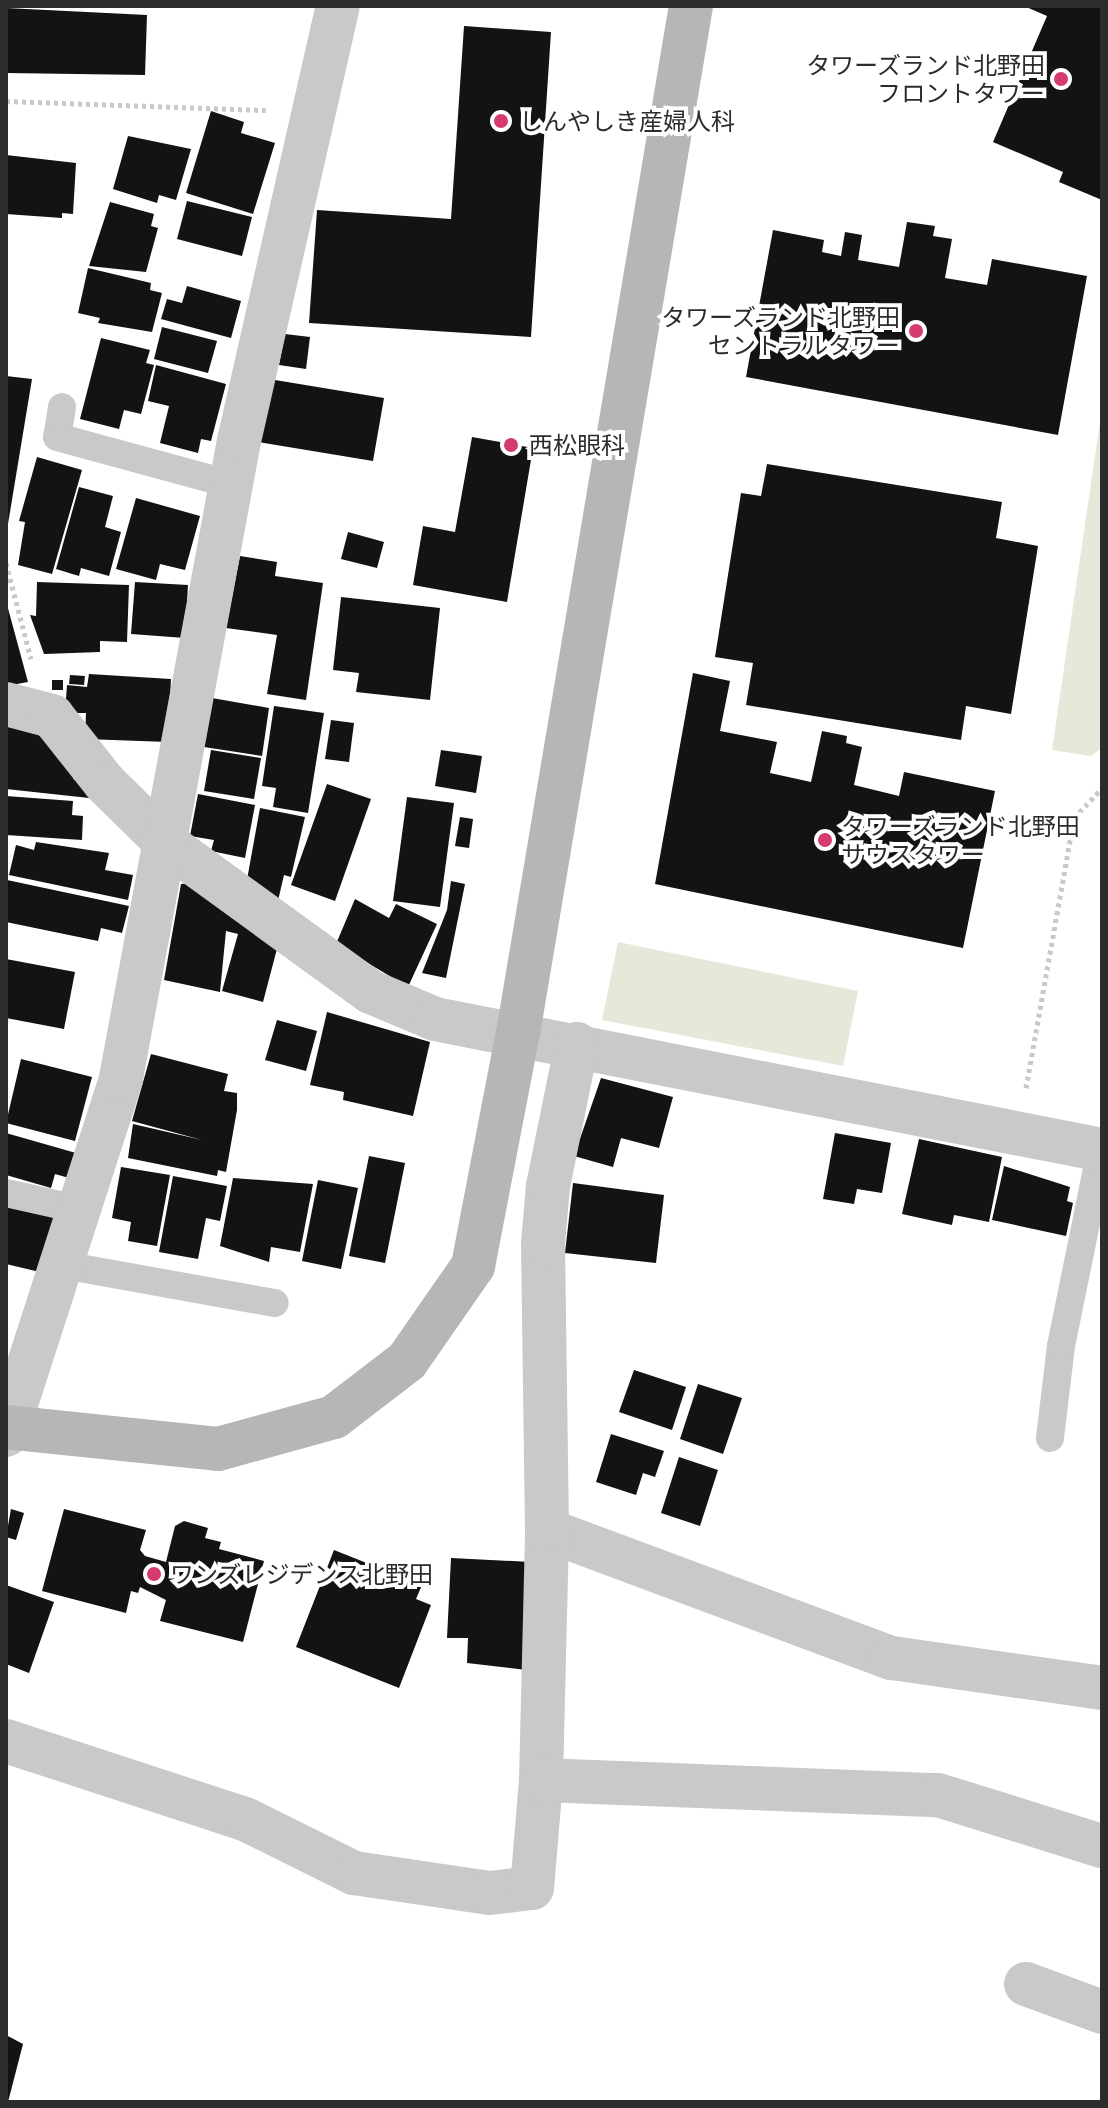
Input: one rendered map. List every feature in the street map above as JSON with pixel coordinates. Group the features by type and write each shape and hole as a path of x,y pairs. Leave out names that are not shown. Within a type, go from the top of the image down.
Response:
{"street":[{"path":"338,6 230,484 167,844 121,1078 82,1210 7,1430 218,1449 334,1417 407,1361 473,1266 518,1033 691,6"},
{"path":"6,704 52,716 105,783 167,844 371,992 435,1019 577,1044 1102,1150"},
{"path":"6,1741 245,1819 354,1873 490,1893 532,1888 541,1780 547,1530 543,1244 548,1186 577,1044"},
{"path":"547,1530 892,1658 1102,1688"},
{"path":"541,1780 938,1795 1102,1846"},
{"path":"1026,1984 1102,2012"}],"lane":[{"path":"62,407 57,437 230,484"},
{"path":"1050,1438 1061,1346 1102,1150"},
{"path":"6,1193 82,1210"},
{"path":"63,1265 275,1303"}],"path":[{"path":"6,101 315,111"},
{"path":"6,563 36,679 52,716"},
{"path":"1019,1132 1074,818 1102,788"}],"shaded area":[{"path":"1102,408 1102,748 1091,756 1052,750"},
{"path":"618,942 858,991 843,1066 602,1020"}],"building":[{"name":"タワーズランド北野田 フロントタワー","path":"1024,6 1102,6 1102,200 1059,182 1063,172 993,142 1047,16"},
{"path":"6,8 147,15 145,75 6,73"},
{"name":"しんやしき産婦人科","path":"464,26 551,32 531,337 309,323 317,210 451,219"},
{"path":"211,111 244,122 241,133 275,143 253,214 186,193"},
{"path":"128,136 191,149 176,200 159,195 157,203 113,189"},
{"path":"6,155 76,163 73,214 62,213 62,218 6,214"},
{"path":"187,201 252,217 242,256 177,239"},
{"path":"110,202 154,214 151,226 158,228 146,272 89,266"},
{"name":"タワーズランド北野田 セントラルタワー","path":"907,222 935,226 933,236 952,239 945,278 987,285 992,259 1087,276 1058,435 746,377 773,230 824,240 822,252 841,256 845,232 862,235 858,260 899,267"},
{"path":"88,268 151,283 150,290 162,293 152,332 98,323 100,318 78,313"},
{"path":"187,286 241,301 231,338 161,319 167,299 182,303"},
{"path":"162,327 217,341 208,373 154,359"},
{"path":"285,334 310,337 306,369 279,365"},
{"path":"101,338 150,350 146,363 154,365 141,414 124,410 119,429 80,419"},
{"path":"156,365 226,384 211,441 201,439 198,453 160,443 169,406 148,401"},
{"path":"6,376 32,379 8,524 6,524"},
{"path":"269,379 384,398 373,461 258,442"},
{"path":"472,437 533,448 507,602 413,585 423,526 455,532"},
{"path":"37,457 82,470 52,574 18,565 25,522 19,521"},
{"path":"767,464 1002,502 996,538 1038,546 1011,714 966,706 961,740 746,705 753,663 715,657 741,493 761,496"},
{"path":"79,487 113,496 105,527 121,532 109,576 81,568 79,576 56,569"},
{"path":"136,498 200,516 185,570 160,564 156,580 116,569"},
{"path":"348,532 384,542 377,568 341,559"},
{"path":"240,556 277,562 275,576 323,583 306,700 267,694 277,635 226,628"},
{"path":"37,582 129,585 127,642 100,641 100,652 44,654 30,615 36,616"},
{"path":"135,582 188,585 185,638 131,634"},
{"path":"341,597 440,608 430,700 356,692 359,673 333,670"},
{"path":"6,601 28,682 6,686"},
{"name":"タワーズランド北野田 サウスタワー","path":"693,673 730,681 720,731 777,742 770,773 811,782 822,731 847,736 846,743 862,747 854,785 899,796 904,772 995,791 963,948 655,884"},
{"path":"89,674 171,679 168,742 85,739 86,713 65,713 67,685 87,687"},
{"path":"70,675 85,676 84,685 69,684"},
{"path":"52,680 63,680 63,690 52,690"},
{"path":"212,698 269,708 262,756 204,747"},
{"path":"274,706 324,713 308,813 273,807 276,788 262,786"},
{"path":"6,717 26,722 76,772 73,779 91,787 89,798 6,789"},
{"path":"331,720 354,723 349,762 325,759"},
{"path":"211,750 261,758 254,799 204,791"},
{"path":"441,750 482,756 476,793 435,786"},
{"path":"327,784 371,799 335,901 291,885"},
{"path":"198,794 255,805 245,858 211,851 214,840 190,836"},
{"path":"6,796 73,801 72,815 83,816 82,840 6,835"},
{"path":"407,797 454,803 440,907 393,901"},
{"path":"260,808 305,817 291,877 284,875 277,905 246,885"},
{"path":"460,817 473,819 469,848 455,846"},
{"path":"36,842 109,853 105,870 133,875 128,900 9,875 16,845 34,850"},
{"path":"7,880 129,906 122,933 101,928 98,941 6,922"},
{"path":"451,881 465,884 446,978 422,973 447,910"},
{"path":"191,883 278,945 263,1002 222,991 238,934 226,931 220,992 164,980 181,884"},
{"path":"355,899 389,918 396,904 437,924 408,987 336,944"},
{"path":"6,959 75,972 64,1029 6,1018"},
{"path":"327,1012 430,1042 413,1116 343,1100 344,1092 310,1085"},
{"path":"277,1020 317,1031 306,1071 265,1060"},
{"path":"151,1054 228,1074 224,1091 237,1093 237,1110 226,1172 218,1170 217,1176 128,1158 133,1124 202,1140 132,1121"},
{"path":"21,1059 92,1077 75,1141 6,1123"},
{"path":"601,1078 673,1097 659,1148 621,1138 613,1167 574,1156"},
{"path":"6,1133 76,1153 69,1178 55,1174 51,1188 6,1175"},
{"path":"835,1133 891,1143 882,1193 857,1189 854,1204 823,1199"},
{"path":"919,1139 1002,1157 989,1222 954,1215 952,1225 902,1214"},
{"path":"369,1156 405,1163 385,1263 349,1256"},
{"path":"1004,1166 1070,1187 1067,1201 1073,1203 1066,1236 992,1220"},
{"path":"121,1167 170,1175 157,1246 128,1241 131,1222 112,1218"},
{"path":"173,1176 227,1186 220,1221 206,1218 198,1259 159,1252"},
{"path":"233,1178 313,1184 300,1252 271,1247 269,1262 220,1246"},
{"path":"318,1180 358,1188 341,1269 302,1261"},
{"path":"573,1183 664,1195 656,1263 565,1253"},
{"path":"6,1201 58,1214 44,1273 6,1264"},
{"path":"634,1370 686,1387 672,1430 619,1412"},
{"path":"698,1384 742,1398 723,1454 680,1439"},
{"path":"611,1434 664,1451 655,1477 643,1473 636,1495 596,1482"},
{"path":"679,1457 718,1470 700,1526 661,1513"},
{"path":"11,1509 24,1513 16,1540 6,1537"},
{"name":"ワンズレジデンス北野田","path":"64,1509 146,1530 140,1550 145,1556 166,1562 175,1526 184,1521 208,1528 205,1538 221,1542 219,1549 264,1561 243,1642 160,1621 166,1600 140,1587 138,1593 131,1591 126,1613 42,1591"},
{"path":"334,1550 422,1585 416,1599 431,1605 399,1688 296,1647"},
{"path":"451,1558 531,1562 526,1670 467,1663 468,1638 447,1638"},
{"path":"6,1585 54,1602 29,1673 6,1664"},
{"path":"6,2035 23,2044 8,2102 6,2102"}],"place":[{"name":"タワーズランド北野田 フロントタワー","path":"1061,79"},
{"name":"しんやしき産婦人科","path":"501,121"},
{"name":"タワーズランド北野田 セントラルタワー","path":"916,331"},
{"name":"西松眼科","path":"511,445"},
{"name":"タワーズランド北野田 サウスタワー","path":"825,840"},
{"name":"ワンズレジデンス北野田","path":"154,1574"}]}
